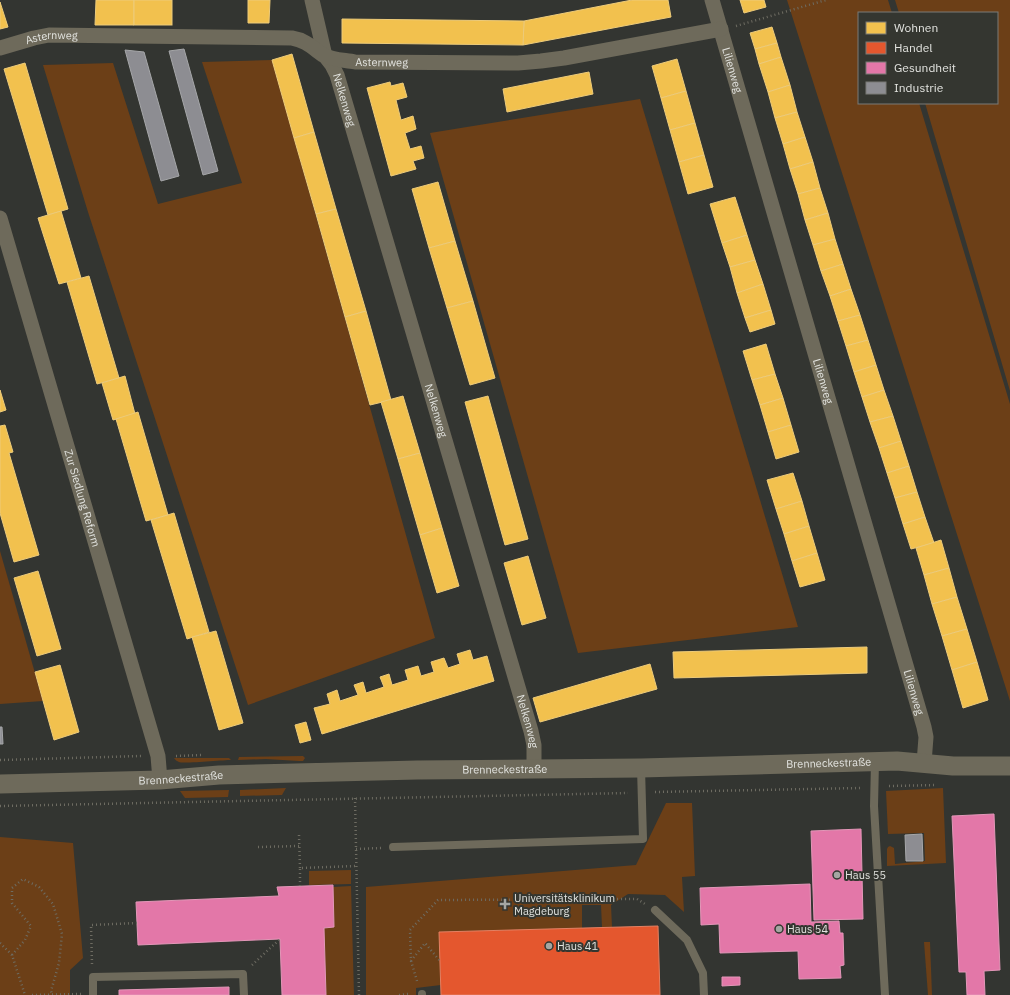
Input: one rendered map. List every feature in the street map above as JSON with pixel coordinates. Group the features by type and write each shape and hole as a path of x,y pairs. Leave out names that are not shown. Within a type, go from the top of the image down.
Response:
{"street":[{"path":"312,0 325,56"},
{"name":"Lilienweg","path":"712,0 924,727 926,737 924,763"},
{"name":"Asternweg","path":"0,48 34,38 53,35 292,38 306,43 325,56 355,62 518,63 564,58 721,29"},
{"name":"Nelkenweg","path":"325,56 337,75 531,731 534,746 534,770"},
{"name":"Zur Siedlung Reform","path":"0,218 158,756 160,780"},
{"name":"Brenneckestraße","path":"0,784 160,780 219,775 417,770 642,768 897,761 960,766 1010,766"}],"lane":[{"path":"875,762 874,787 885,995"},
{"path":"393,847 643,839 642,768"},
{"path":"655,910 687,940 703,973 704,995"},
{"path":"93,995 93,977 243,974 244,995"}],"path":[{"path":"721,29 738,26 826,0"},
{"name":"Brenneckestraße","path":"0,806 643,793 941,785"},
{"path":"355,798 359,995"},
{"path":"299,835 300,886"},
{"path":"258,847 299,846"},
{"path":"356,849 393,847"},
{"path":"300,868 356,866"},
{"path":"12,955 25,940 31,926 12,902 12,888 23,879 39,887 53,904 62,934 59,963 51,990 52,995"},
{"path":"422,994 411,961 410,930 438,900 637,899 655,910"},
{"path":"92,949 91,925 137,923"},
{"path":"243,974 280,939"},
{"path":"411,961 425,942 440,961"},
{"path":"0,943 12,955 25,995"},
{"path":"32,995 93,995"}],"shaded area":[{"path":"787,0 888,0 892,12 858,12 858,104 919,104 1010,404 1010,701"},
{"path":"895,0 1010,0 1010,391 925,104 998,104 998,12 899,12"},
{"path":"272,60 435,638 248,705 88,212 43,65 113,63 158,204 242,183 202,62"},
{"path":"640,99 798,627 578,653 430,133"},
{"path":"0,551 43,701 0,704"},
{"path":"303,756 305,758 303,761 266,759 238,760 239,757"},
{"path":"174,758 229,758 231,760 179,762"},
{"path":"286,788 282,795 240,796 240,790"},
{"path":"943,788 946,863 887,866 887,849 890,846 894,848 895,864 925,861 924,833 888,834 886,791"},
{"path":"229,790 228,797 185,798 180,791"},
{"path":"666,803 692,803 695,876 682,877 684,912 665,895 628,894 611,905 612,927 602,927 601,905 582,905 582,928 440,932 441,985 416,988 416,995 366,995 366,887 636,865"},
{"path":"0,837 73,843 83,958 70,970 70,995 0,995"},
{"path":"351,870 351,884 309,885 309,871"},
{"path":"351,886 354,995 326,995 324,928 334,927 333,887"},
{"path":"924,942 930,942 932,995 928,995"}],"building: Wohnen":[{"path":"96,0 134,0 134,25 95,25"},
{"path":"134,0 172,0 172,25 134,25"},
{"path":"248,0 270,0 269,23 248,23"},
{"path":"632,0 668,0 671,17 523,45 524,21"},
{"path":"740,0 764,0 766,7 744,13"},
{"path":"0,2 8,27 0,29"},
{"path":"342,19 524,21 523,45 342,43"},
{"path":"772,27 777,43 755,49 750,33"},
{"path":"777,43 781,57 759,64 755,49"},
{"path":"292,54 314,132 294,138 272,60"},
{"path":"781,57 790,85 768,92 759,64"},
{"path":"677,59 686,91 661,98 652,66"},
{"path":"25,63 68,209 48,215 4,69"},
{"path":"589,72 593,94 507,112 503,89"},
{"path":"390,82 391,86 403,83 407,97 396,100 401,120 413,116 416,129 405,133 410,149 421,146 424,158 413,161 416,169 391,176 367,88"},
{"path":"790,85 797,112 775,118 768,92"},
{"path":"686,91 695,123 670,130 661,98"},
{"path":"797,112 805,137 783,144 775,118"},
{"path":"695,123 704,155 679,162 670,130"},
{"path":"314,132 336,209 316,214 294,138"},
{"path":"805,137 813,162 790,169 783,144"},
{"path":"704,155 713,187 688,194 679,162"},
{"path":"813,162 820,188 798,194 790,169"},
{"path":"438,182 455,241 429,248 412,189"},
{"path":"820,188 828,213 805,220 798,194"},
{"path":"735,197 747,235 722,243 710,204"},
{"path":"336,209 366,311 345,317 316,214"},
{"path":"61,211 81,278 59,284 38,218"},
{"path":"828,213 835,239 813,245 805,220"},
{"path":"747,235 755,260 730,267 722,243"},
{"path":"835,239 843,264 821,271 813,245"},
{"path":"455,241 473,301 447,308 429,248"},
{"path":"755,260 763,284 737,293 730,267"},
{"path":"843,264 851,289 830,296 821,271"},
{"path":"89,276 119,378 97,384 67,282"},
{"path":"763,284 771,310 745,318 737,293"},
{"path":"851,289 860,315 838,321 830,296"},
{"path":"473,301 495,378 470,385 447,308"},
{"path":"771,310 775,324 750,332 745,318"},
{"path":"366,311 391,400 370,405 345,317"},
{"path":"860,315 868,340 846,346 838,321"},
{"path":"868,340 876,365 854,372 846,346"},
{"path":"766,344 775,374 752,380 743,351"},
{"path":"876,365 884,390 862,397 854,372"},
{"path":"775,374 783,398 760,405 752,380"},
{"path":"125,376 135,414 113,420 102,383"},
{"path":"0,390 6,410 0,412"},
{"path":"884,390 893,416 870,422 862,397"},
{"path":"403,396 420,453 398,459 381,402"},
{"path":"488,396 528,539 505,545 465,402"},
{"path":"783,398 791,425 768,432 760,405"},
{"path":"138,412 168,515 146,521 116,419"},
{"path":"893,416 901,441 879,448 870,422"},
{"path":"5,425 13,452 9,453 39,555 14,562 0,513 0,426"},
{"path":"791,425 799,452 776,459 768,432"},
{"path":"901,441 909,466 887,473 879,448"},
{"path":"420,453 442,528 420,535 398,459"},
{"path":"909,466 917,492 895,498 887,473"},
{"path":"793,473 802,501 776,509 767,480"},
{"path":"917,492 925,517 903,524 895,498"},
{"path":"802,501 809,526 784,534 776,509"},
{"path":"174,513 209,632 187,639 151,520"},
{"path":"925,517 934,543 911,549 903,524"},
{"path":"809,526 817,553 792,561 784,534"},
{"path":"442,528 459,586 437,593 420,535"},
{"path":"941,540 949,568 924,575 916,548"},
{"path":"817,553 825,580 800,587 792,561"},
{"path":"528,556 546,618 522,625 504,563"},
{"path":"949,568 957,597 932,604 924,575"},
{"path":"38,571 61,649 37,656 14,578"},
{"path":"957,597 967,629 942,636 932,604"},
{"path":"967,629 977,662 952,670 942,636"},
{"path":"216,631 243,723 219,730 192,637"},
{"path":"867,647 867,673 674,678 673,652"},
{"path":"470,650 473,660 487,656 494,681 322,734 314,708 330,704 327,694 337,690 340,701 358,695 354,685 363,682 366,693 384,687 380,677 389,674 392,685 408,680 405,670 418,666 421,676 434,672 431,662 444,658 448,668 460,664 457,654"},
{"path":"977,662 988,700 963,708 952,670"},
{"path":"650,664 657,689 540,722 533,698"},
{"path":"60,665 79,732 54,740 35,672"},
{"path":"306,722 311,740 300,743 295,725"}],"building: Handel":[{"name":"Haus 41","path":"658,926 660,995 441,995 439,932"}],"building: Gesundheit":[{"path":"994,814 1000,970 984,971 985,995 967,995 966,972 959,972 952,816"},
{"name":"Haus 55","path":"861,829 863,919 814,920 811,831"},
{"name":"Haus 54","path":"810,884 811,922 839,921 840,933 843,933 844,965 840,966 841,978 799,979 798,951 720,953 719,924 701,925 700,888"},
{"path":"333,885 334,927 324,928 326,995 282,995 280,939 138,945 136,902 279,896 277,887"},
{"path":"722,977 740,977 740,985 722,986"},
{"path":"229,987 229,995 119,995 119,990"}],"building: Industrie":[{"path":"184,49 218,171 203,175 169,51"},
{"path":"125,50 144,52 179,176 161,181"},
{"path":"0,727 2,727 3,744 0,744"},
{"path":"922,834 923,861 906,861 905,835"}],"place":[{"name":"Haus 55","path":"837,875"},
{"name":"Universitätsklinikum Magdeburg","path":"505,904"},
{"name":"Haus 54","path":"779,929"},
{"name":"Haus 41","path":"549,946"}]}
